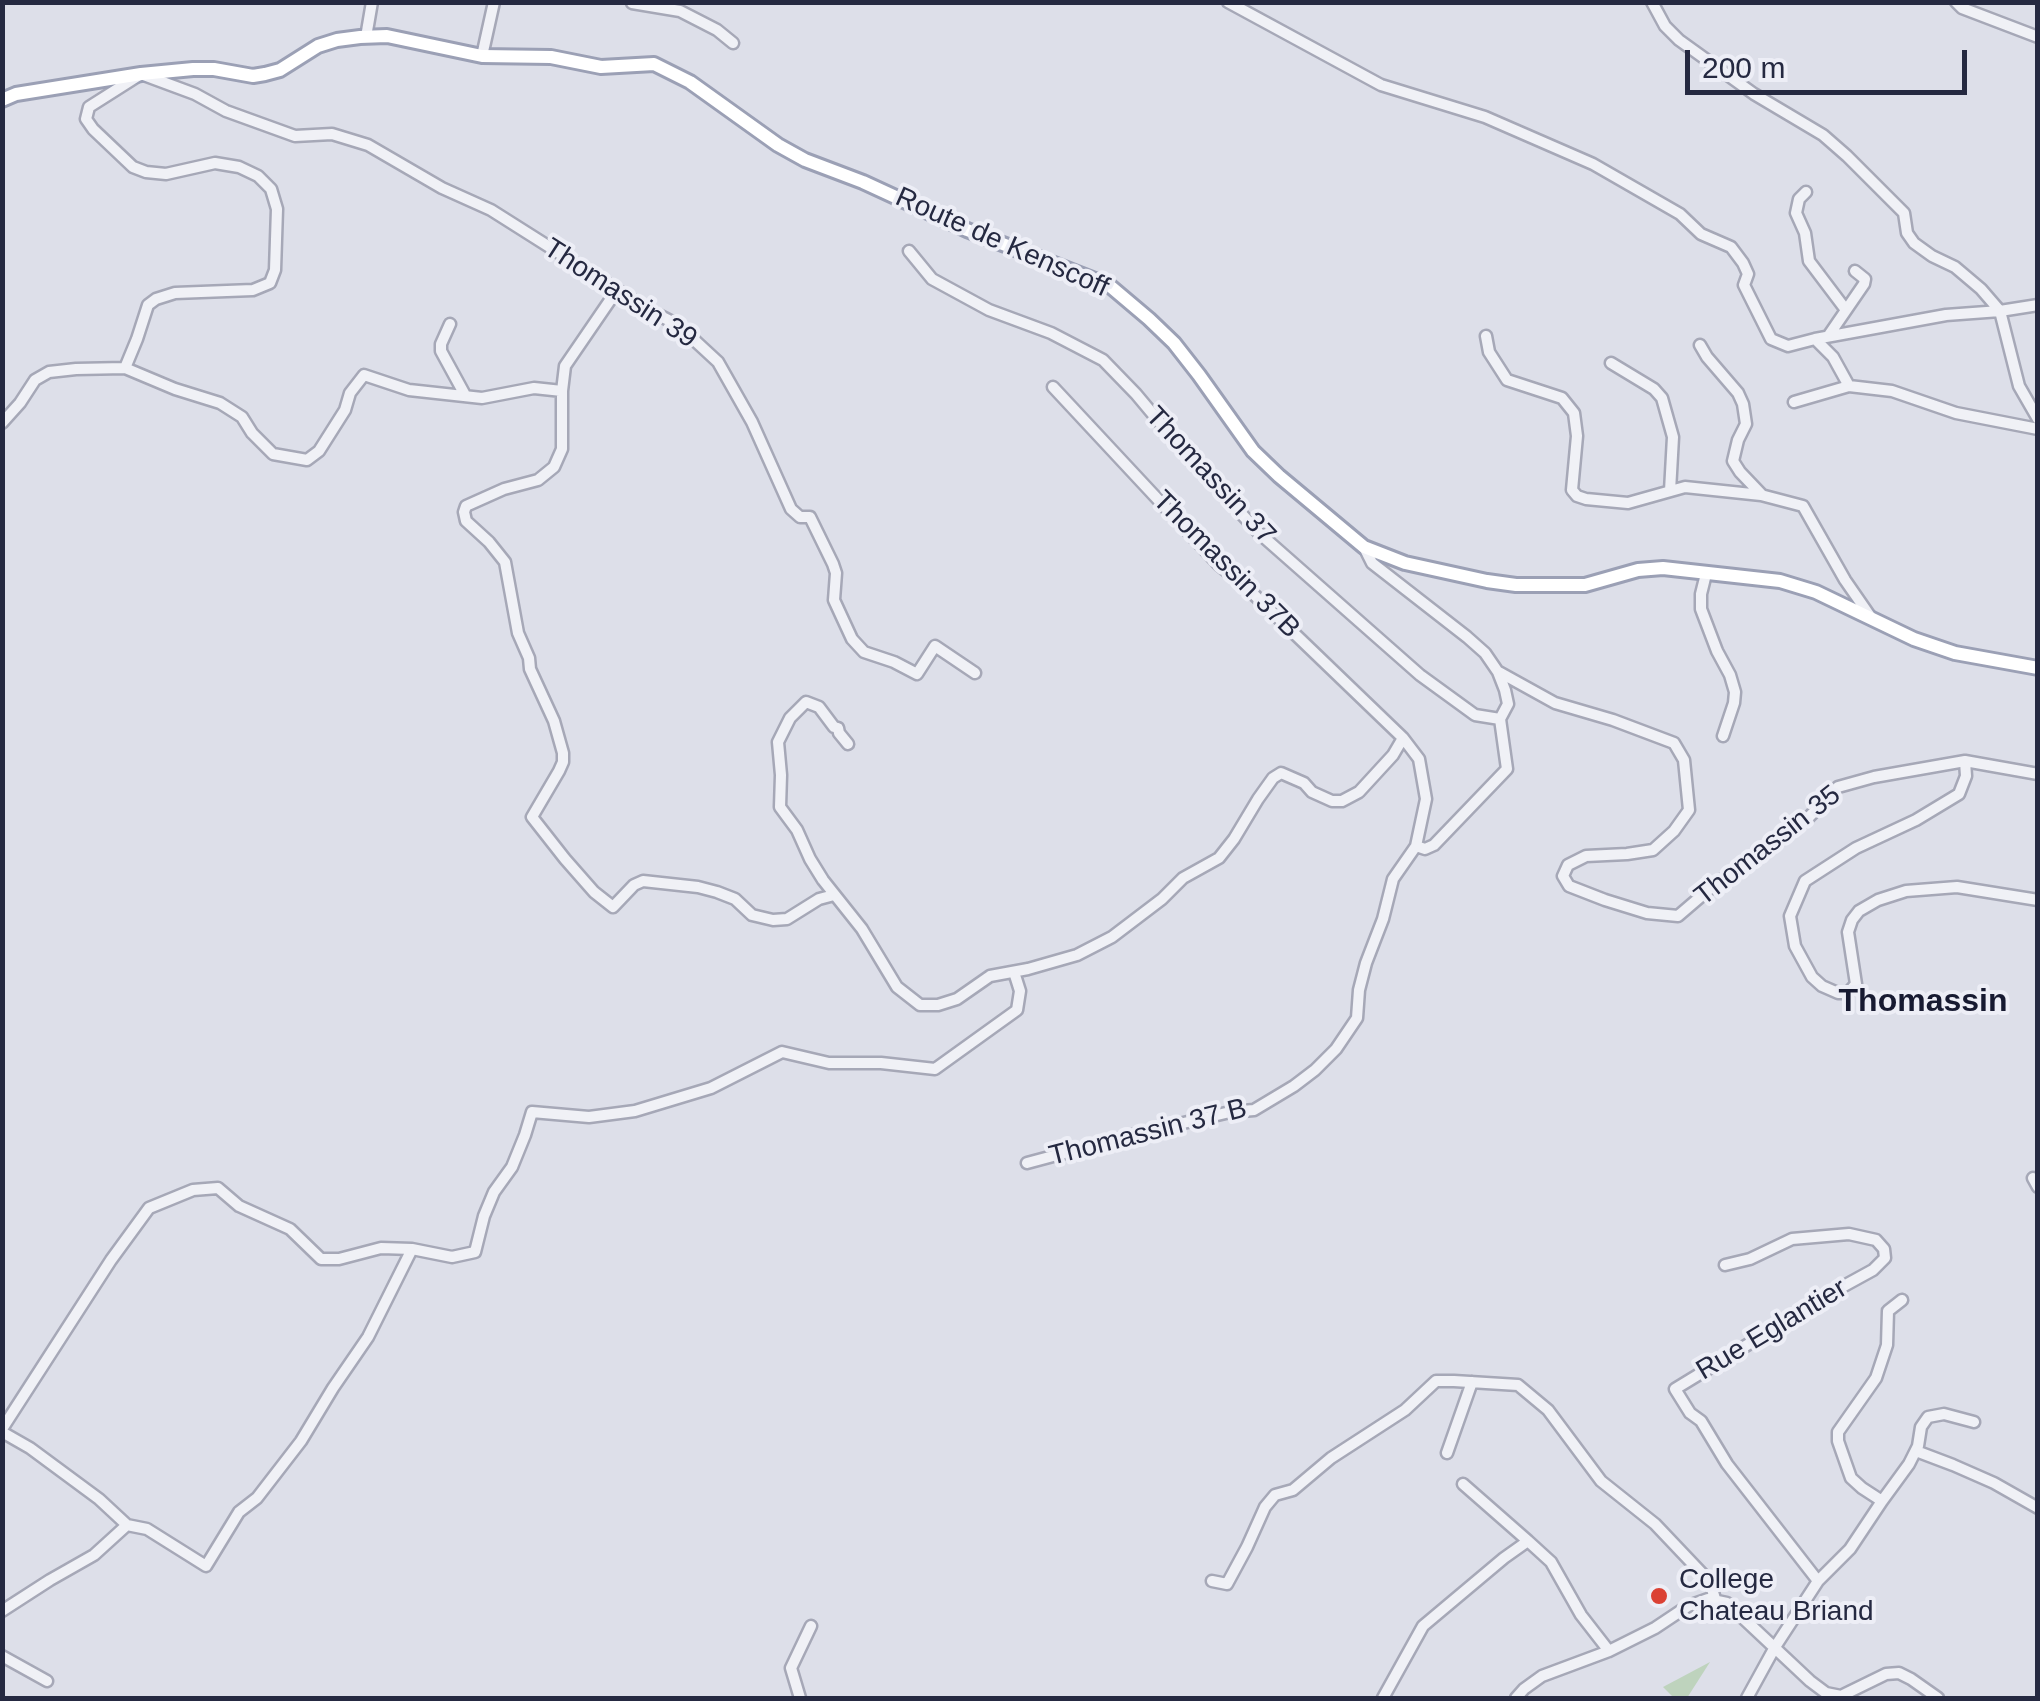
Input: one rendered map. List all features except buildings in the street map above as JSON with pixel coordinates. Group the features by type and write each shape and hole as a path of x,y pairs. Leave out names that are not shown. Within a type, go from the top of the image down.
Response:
{"main road":[{"name":"Route de Kenscoff","path":"2,100 16,94 141,74 192,69 266,74 280,70 318,46 366,36 387,36 482,56 552,56 601,67 654,64 690,82 805,160 1110,286 1174,343 1252,451 1364,546 1405,563 1516,585 1585,585 1650,569 1780,581 1816,592 1914,639 1955,653 2038,668"}],"street":[{"path":"366,36 372,2"},
{"path":"482,56 494,2"},
{"path":"632,2 680,11 733,42"},
{"path":"1228,2 1380,85 1485,117 1594,164 1680,214 1701,234 1731,248 1748,274 1744,285 1771,339 1788,346 1946,315 2038,305"},
{"path":"1652,2 1665,26 1680,40 1847,156 1904,214 1907,233 1914,242 1955,267 1981,289 2000,311 2019,386 2038,419"},
{"path":"1956,2 1962,8 2038,37"},
{"path":"125,368 148,305 156,299 175,293 253,290 270,282 275,270 278,209 271,188 258,176 240,167 215,163 166,174 146,172 132,167 93,130 86,119 89,107 141,74"},
{"name":"Thomassin 39","path":"141,74 295,136 332,134 368,145 442,188 491,210 678,325 718,362 752,422 791,508 800,517 810,517 836,572 834,600 852,638 864,652 916,674 935,646 975,673"},
{"path":"1806,192 1799,199 1796,213 1805,234 1808,261 1846,310"},
{"name":"Thomassin 37","path":"909,251 932,280 990,310 1052,333 1102,360 1259,534 1420,676 1475,715 1500,719"},
{"path":"1829,335 1865,279 1854,272"},
{"path":"617,290 565,366 562,449 554,467 538,480 466,506 464,516 506,562 518,633 563,753 559,771 532,818 594,892 613,907 634,886 644,882 717,892 734,899 752,915 773,920 786,919 834,895"},
{"path":"450,324 442,351 464,395"},
{"path":"1486,336 1489,352 1507,380 1562,398 1574,413 1578,436 1572,490 1576,496 1628,503 1684,487 1762,495 1802,506 1872,620"},
{"path":"1815,339 1832,357 1848,386"},
{"path":"1700,344 1743,404 1746,424 1734,461 1762,495"},
{"path":"1611,363 1662,398 1673,437 1670,491"},
{"path":"2,423 35,380 49,372 125,368 220,403 242,417 274,454 307,460 318,451 364,375 408,390 482,398 534,388 562,391"},
{"path":"1794,402 1848,386 1892,391 1956,414 2038,429"},
{"name":"Thomassin 37B","path":"1053,388 1219,565 1403,738"},
{"path":"1364,546 1372,563 1467,637 1498,672"},
{"path":"1706,574 1702,609 1734,692 1723,736"},
{"name":"Thomassin 37 B","path":"1026,1163 1230,1112 1254,1110 1294,1086 1336,1049 1357,1018 1359,990 1393,879 1416,846 1425,849 1434,845 1506,770 1500,719 1508,704 1498,672"},
{"name":"Thomassin 35","path":"1498,672 1554,703 1674,743 1684,760 1690,810 1674,831 1653,850 1586,856 1568,864 1563,876 1569,886 1647,913 1678,916 1713,886 1780,840 1838,787 1964,761 2038,774"},
{"path":"848,744 818,707 806,702 790,718 778,742 780,806 797,830 810,860 862,929 898,986 920,1005 938,1005 957,998 990,976 1077,955 1112,937 1184,878 1219,858 1273,778 1281,773 1304,783 1312,792 1342,801 1359,792 1394,755 1403,738 1418,759 1426,799 1416,846"},
{"path":"1964,761 1966,776 1958,794 1916,820 1856,848 1805,881 1790,916 1795,946 1812,977 1822,986 1848,993 1856,984 1848,932 1859,911 1878,900 1906,891 1956,887 2038,900"},
{"path":"412,1249 368,1337 300,1442 257,1498 239,1512 206,1566 148,1529 128,1524 2,1430 150,1208 194,1190 218,1188 238,1206 290,1230 322,1259 339,1259 380,1248 412,1249 452,1257 475,1252 484,1216 494,1192 512,1167 532,1112 589,1117 635,1110 711,1088 782,1052 830,1063 936,1069 1017,1010 1020,991 1014,972"},
{"name":"Rue Eglantier","path":"1725,1265 1750,1259 1792,1238 1818,1235 1849,1234 1876,1240 1884,1250 1885,1258 1873,1270 1675,1389 1818,1580"},
{"path":"1882,1501 1850,1478 1838,1432 1876,1378 1888,1344 1888,1312 1902,1300"},
{"path":"1212,1581 1227,1584 1275,1495 1293,1490 1331,1458 1405,1410 1436,1381 1472,1382 1518,1386 1548,1410 1602,1480 1655,1524 1710,1582 1715,1599"},
{"path":"1447,1453 1472,1382"},
{"path":"1748,1698 1818,1580 1850,1549 1916,1452 1921,1427 1928,1417 1944,1414 1974,1422"},
{"path":"1916,1452 1953,1465 2038,1508"},
{"path":"1463,1484 1551,1562 1581,1615 1609,1652"},
{"path":"2,1612 94,1556 128,1524"},
{"path":"1383,1698 1423,1626 1528,1542"},
{"path":"1516,1698 1542,1676 1609,1652 1702,1599 1727,1604 1826,1693 1842,1697 1886,1674 1898,1673 1938,1698"},
{"path":"800,1698 791,1668 811,1626"},
{"path":"2,1656 47,1682"}],"green space":[{"path":"1710,1662 1687,1698 1674,1698 1663,1687"}],"place":[{"name":"College Chateau Briand","path":"1659,1596"}],"district":[{"name":"Thomassin","path":"1923,1002"}]}
